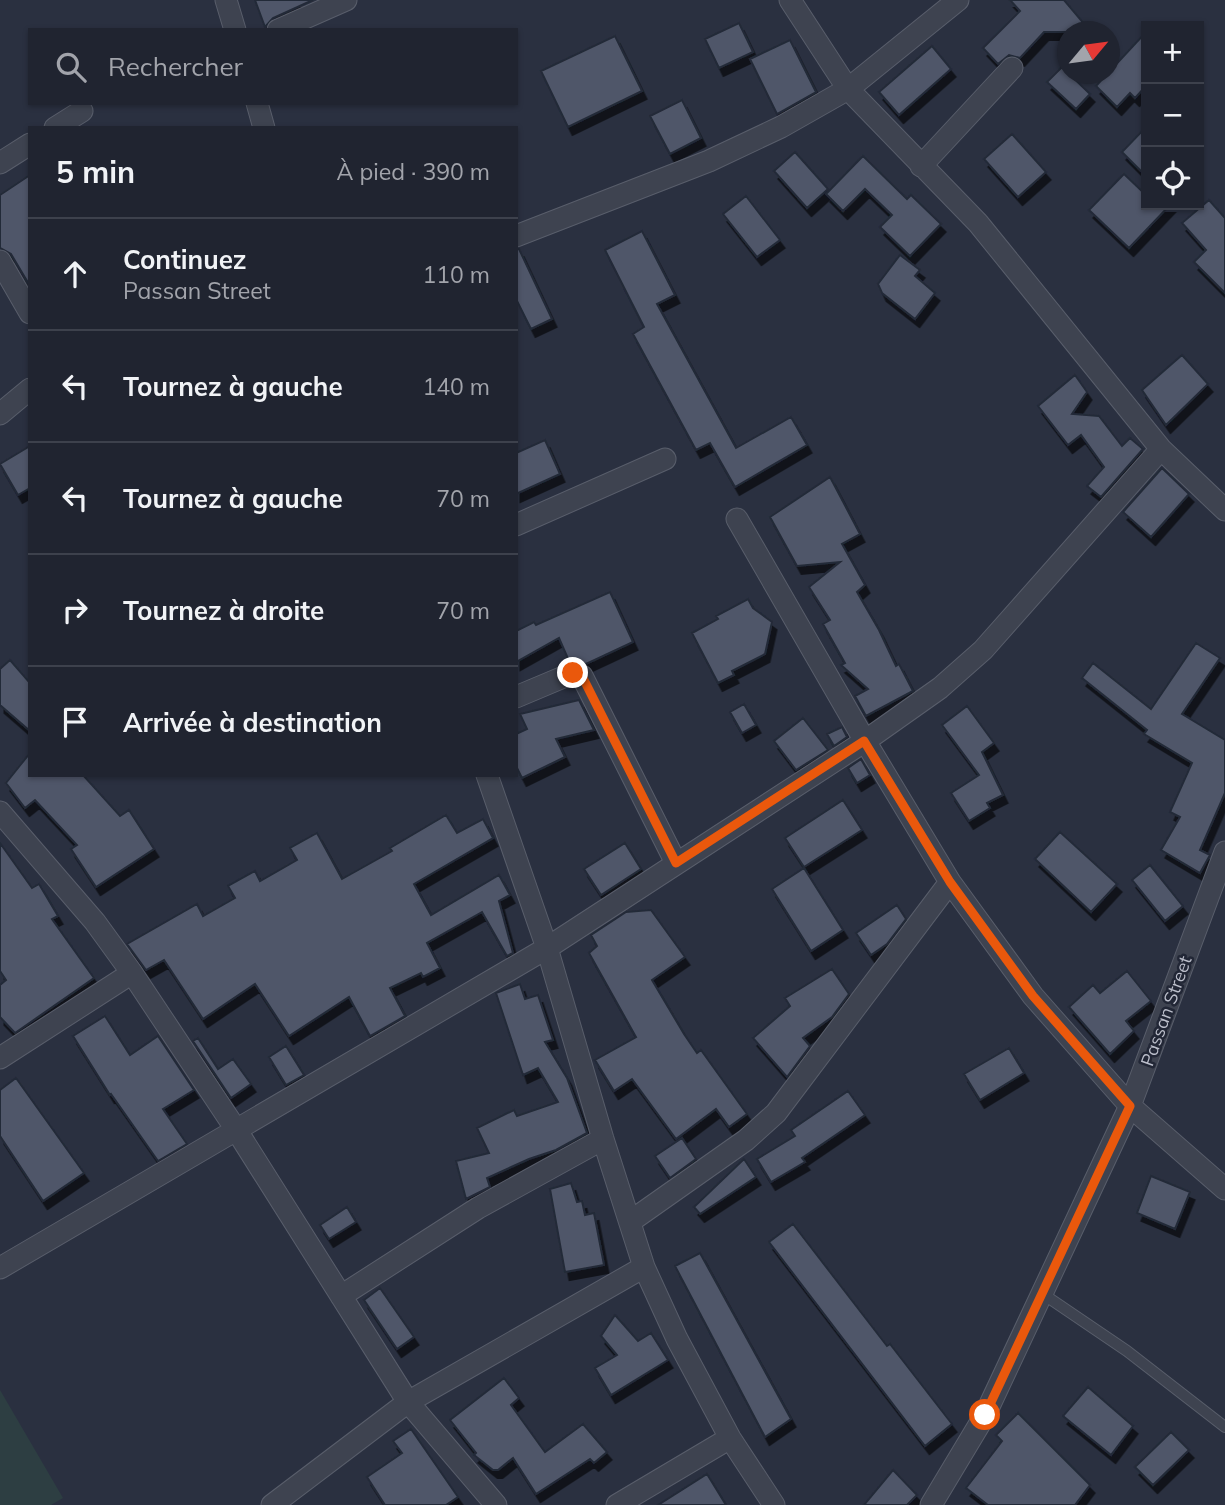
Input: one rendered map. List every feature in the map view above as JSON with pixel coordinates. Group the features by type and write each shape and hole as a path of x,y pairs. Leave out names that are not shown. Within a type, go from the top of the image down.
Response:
{"street":[{"path":"226,0 233,28"},
{"path":"283,28 346,0"},
{"path":"789,0 848,89 978,223 1161,449 1225,510"},
{"path":"518,235 709,161 781,127 848,89 958,0"},
{"path":"921,166 1012,68"},
{"path":"258,105 263,126"},
{"path":"58,126 82,111"},
{"path":"0,163 28,145"},
{"path":"0,261 28,310"},
{"path":"0,414 28,391"},
{"path":"0,1268 547,948 864,741 940,688 983,650 1161,449"},
{"path":"518,523 665,459"},
{"path":"737,519 864,741 950,882 1033,996 1130,1106 1225,1189"},
{"path":"518,697 573,673 582,676 676,863"},
{"path":"488,777 547,948 644,1267 677,1339 730,1438 774,1505"},
{"path":"0,812 95,922 132,973 237,1131 408,1402 496,1505"},
{"name":"Passan Street","path":"931,1505 985,1415 1130,1106 1225,852"},
{"path":"631,1221 746,1140 776,1113 950,882"},
{"path":"0,1058 132,973"},
{"path":"341,1296 478,1208 603,1139"},
{"path":"272,1505 408,1402 644,1267"},
{"path":"617,1505 730,1438"}],"lane":[{"path":"1043,1294 1127,1351 1225,1427"}],"shaded area":[{"path":"0,1390 63,1498 51,1505 0,1505"}],"building":[{"path":"255,0 313,0 273,18 265,27"},
{"path":"1010,0 1064,0 1082,21 1057,21 1057,32 1044,32 1020,58 1009,55 998,64 983,48 1020,11"},
{"path":"739,23 753,52 719,68 705,39"},
{"path":"615,36 642,91 568,127 541,71"},
{"path":"1141,37 1141,91 1135,98 1130,93 1117,107 1096,86 1120,84 1120,60"},
{"path":"790,40 816,92 777,114 750,59"},
{"path":"932,46 951,69 899,115 879,92"},
{"path":"1057,72 1057,84 1080,84 1090,94 1076,109 1047,82"},
{"path":"682,100 701,138 670,154 650,116"},
{"path":"1141,132 1141,171 1122,152"},
{"path":"1012,134 1046,172 1018,197 984,159"},
{"path":"795,152 828,189 807,208 774,171"},
{"path":"863,156 907,199 911,195 941,224 910,256 880,227 892,215 865,189 843,211 826,194"},
{"path":"1124,174 1141,190 1141,210 1165,210 1129,248 1089,210"},
{"path":"28,176 28,283 11,254 0,248 0,195"},
{"path":"746,196 780,240 757,257 723,214"},
{"path":"1209,200 1225,218 1225,293 1194,262 1206,250 1182,223 1197,210 1204,210 1204,204"},
{"path":"642,231 675,295 657,304 736,448 791,417 807,445 735,487 710,443 696,450 633,334 644,327 605,250"},
{"path":"518,249 552,319 531,329 518,303"},
{"path":"900,255 920,270 915,276 935,293 915,319 882,293 878,284"},
{"path":"1182,355 1208,384 1166,425 1142,390"},
{"path":"1075,375 1087,392 1072,414 1099,416 1122,446 1130,438 1143,449 1101,497 1087,486 1104,467 1081,435 1068,445 1038,406"},
{"path":"545,440 560,474 518,493 518,452"},
{"path":"28,447 28,489 18,495 0,464"},
{"path":"1162,468 1189,494 1151,537 1123,512"},
{"path":"830,477 860,534 842,544 865,585 857,592 896,666 899,664 913,691 866,716 855,696 868,689 841,665 845,663 823,624 830,620 809,587 840,562 797,566 770,517"},
{"path":"610,592 633,642 586,664 569,661 559,638 518,661 518,630 534,622 536,625"},
{"path":"748,599 753,608 772,622 765,654 732,671 734,675 718,683 692,633"},
{"path":"1196,643 1220,658 1182,714 1225,740 1225,793 1200,850 1210,855 1200,873 1161,850 1180,817 1170,812 1192,763 1144,734 1147,730 1082,678 1093,663 1151,709"},
{"path":"10,660 28,681 28,729 0,705 0,669"},
{"path":"579,700 594,730 556,739 565,757 522,778 518,770 518,733 527,729 520,714"},
{"path":"744,704 756,725 742,733 730,712"},
{"path":"967,706 994,743 982,752 1003,795 987,803 990,808 969,821 951,793 979,775 942,725"},
{"path":"803,718 828,750 796,770 774,741"},
{"path":"842,727 847,737 834,746 827,734"},
{"path":"28,756 28,777 85,777 120,816 129,810 154,849 96,887 71,849 77,845 35,800 25,808 6,783"},
{"path":"861,759 870,775 857,783 848,768"},
{"path":"843,800 862,830 804,867 785,838"},
{"path":"446,815 457,833 483,819 493,838 414,884 431,915 499,875 510,895 499,901 513,953 507,956 482,912 427,943 440,968 423,977 421,973 390,988 405,1016 370,1036 349,997 289,1036 255,984 203,1019 164,960 146,970 127,944 197,904 203,916 235,898 228,886 255,871 260,881 297,860 290,848 317,833 342,879 392,851 390,848"},
{"path":"1060,832 1117,884 1091,912 1035,859"},
{"path":"0,843 32,888 39,884 58,916 52,919 94,978 15,1033 0,1017 0,985 6,980 0,971"},
{"path":"625,843 641,869 601,895 584,869"},
{"path":"1150,865 1183,906 1165,921 1132,880"},
{"path":"804,868 843,930 811,951 772,889"},
{"path":"897,905 906,919 887,944 871,955 856,933"},
{"path":"651,910 685,957 652,980 697,1053 701,1050 747,1114 729,1127 716,1109 676,1139 632,1079 614,1091 595,1060 636,1037 589,953 597,946 591,935 626,912"},
{"path":"832,969 849,994 832,1017 803,1038 810,1046 787,1077 753,1038 790,1006 785,998"},
{"path":"1127,971 1151,1001 1126,1021 1134,1031 1110,1054 1069,1007 1093,985 1100,993"},
{"path":"520,984 525,999 538,995 553,1040 545,1042 567,1078 587,1133 556,1150 487,1178 490,1187 466,1199 456,1161 489,1153 477,1128 514,1110 517,1116 558,1102 538,1068 523,1075 496,993"},
{"path":"105,1016 130,1055 158,1036 194,1090 163,1109 187,1144 158,1161 110,1095 73,1036"},
{"path":"198,1038 218,1069 233,1059 251,1084 231,1098 193,1041"},
{"path":"286,1046 304,1075 286,1085 269,1057"},
{"path":"1009,1048 1024,1073 980,1100 964,1074"},
{"path":"16,1078 84,1173 43,1201 0,1136 0,1090"},
{"path":"848,1091 865,1115 802,1158 805,1162 771,1182 757,1159 795,1136 791,1130"},
{"path":"682,1138 696,1159 670,1178 655,1156"},
{"path":"744,1159 756,1177 700,1214 694,1207"},
{"path":"1151,1176 1190,1192 1175,1229 1137,1213"},
{"path":"571,1183 577,1202 582,1201 585,1215 594,1213 604,1265 565,1272 550,1189"},
{"path":"347,1207 356,1222 329,1239 320,1225"},
{"path":"793,1224 887,1346 890,1344 952,1424 925,1446 769,1242"},
{"path":"700,1253 791,1419 765,1437 675,1266"},
{"path":"380,1288 414,1337 397,1349 364,1300"},
{"path":"615,1315 638,1341 651,1333 668,1360 611,1395 595,1368 617,1355 601,1336"},
{"path":"504,1378 519,1398 511,1405 545,1452 583,1424 607,1452 594,1463 590,1459 536,1494 513,1458 498,1470 493,1470 474,1455 476,1453 450,1420"},
{"path":"1088,1387 1133,1426 1111,1455 1063,1416"},
{"path":"1018,1413 1090,1485 1075,1505 988,1505 966,1488 1002,1441 996,1435"},
{"path":"411,1429 458,1497 446,1505 385,1505 367,1477 402,1453 393,1441"},
{"path":"1171,1432 1189,1450 1153,1485 1135,1467"},
{"path":"893,1470 917,1495 907,1505 864,1505"},
{"path":"707,1474 726,1505 658,1505"}],"route":[{"path":"573,673 582,676 676,863 864,741 950,882 1033,996 1130,1106 985,1415"}]}
